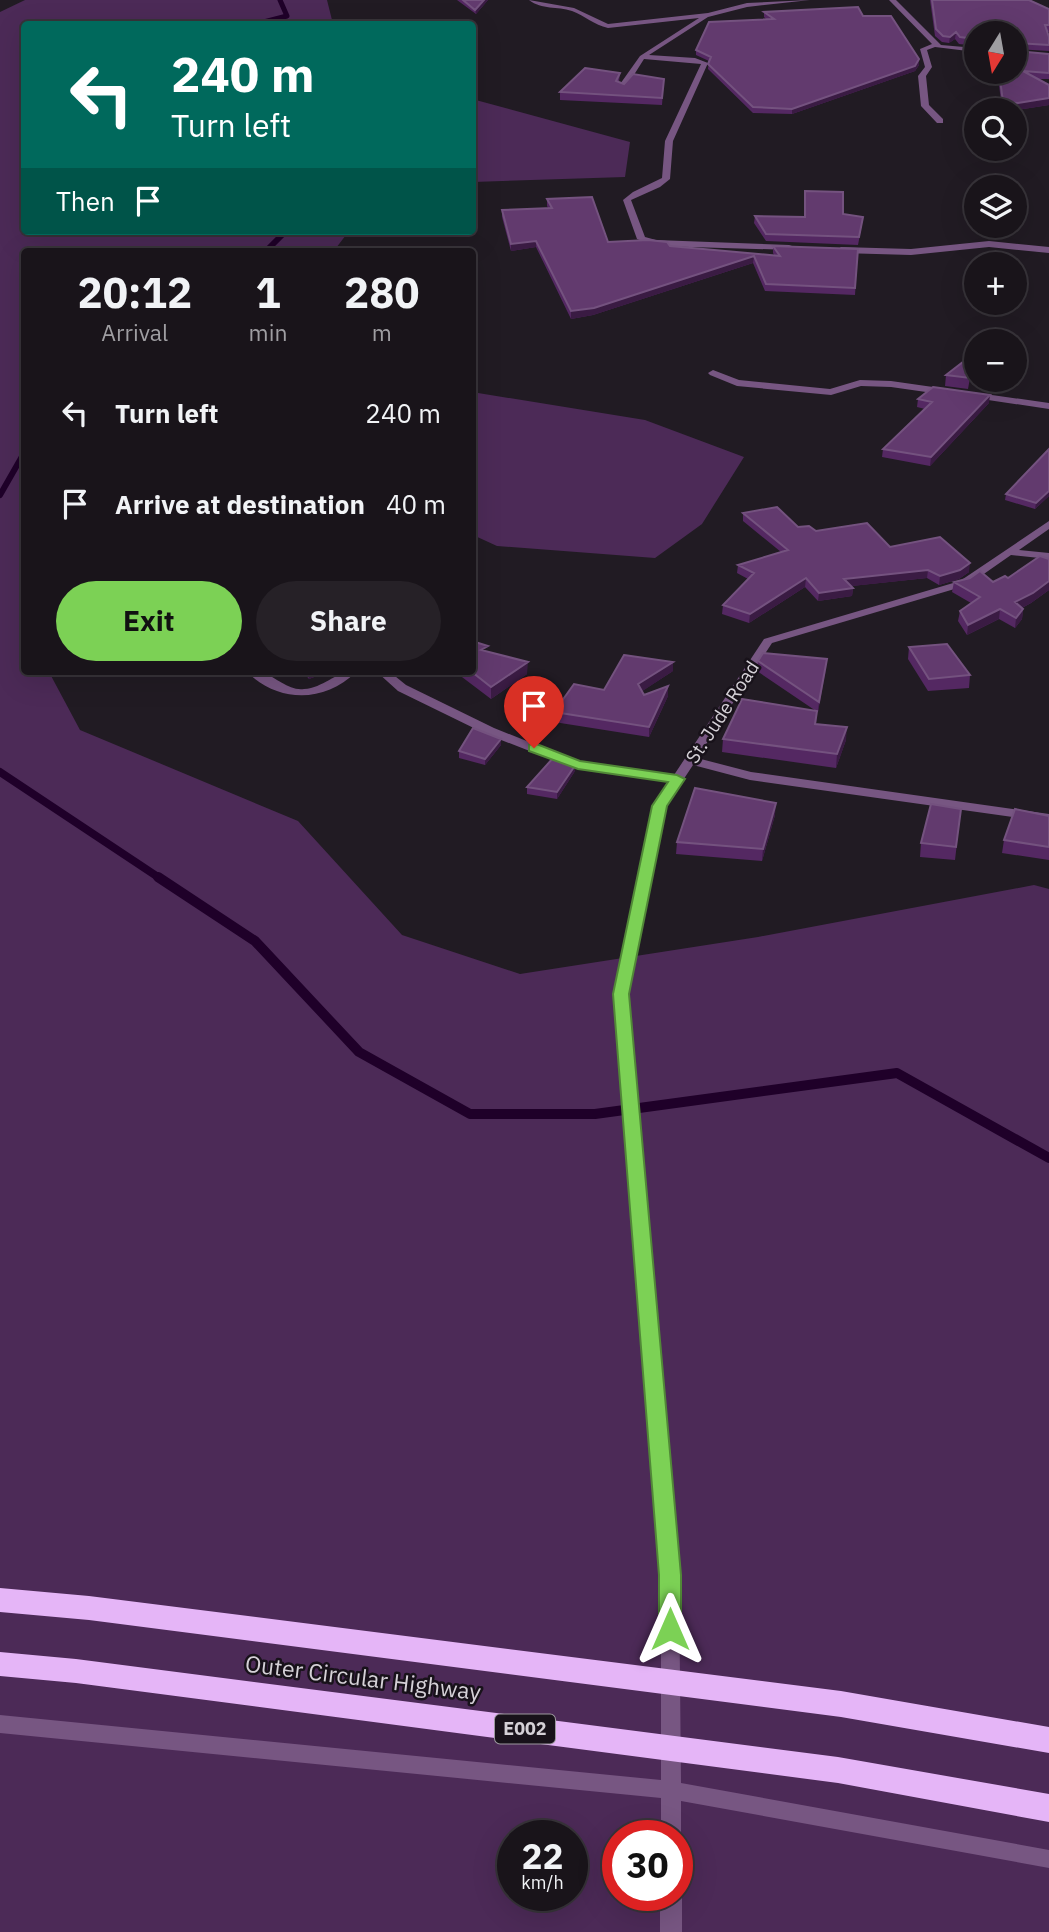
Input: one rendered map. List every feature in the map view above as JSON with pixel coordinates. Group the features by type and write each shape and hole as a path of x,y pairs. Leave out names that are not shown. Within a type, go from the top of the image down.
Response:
{"highway":[{"name":"Outer Circular Highway","path":"0,1601 89,1608 841,1704 1049,1740"},
{"name":"Outer Circular Highway","path":"0,1664 76,1671 838,1770 1049,1808"}],"street":[{"path":"532,0 551,7 574,9 600,25 608,26 708,15 747,5 807,0"},
{"path":"892,0 936,45"},
{"path":"622,87 642,57 708,15"},
{"path":"940,121 925,106 922,76 929,67 923,49 936,45 964,48"},
{"path":"642,57 695,60 705,64 669,141 666,179 660,186 633,194 627,200 641,239 656,243 804,248"},
{"path":"831,249 911,252 989,244 1049,250"},
{"path":"713,373 737,383 831,392 860,383 891,384 1049,406"},
{"name":"St. Jude Road","path":"671,1820 670,1575 621,994 660,806 768,641 964,583 1049,523"},
{"path":"1008,552 1049,556"},
{"path":"258,675 291,693 314,693 345,675"},
{"path":"387,675 402,688 479,725 578,765 677,779"},
{"path":"690,760 750,776 1049,818"},
{"path":"0,1724 671,1790 1049,1858"},
{"path":"671,1911 671,1932"}],"shaded area":[{"path":"25,0 327,0 332,21 21,21 21,235 346,235 336,248 21,248 21,675 51,675 80,730 298,821 402,935 520,974 758,937 1034,885 1049,889 1049,1932 0,1932 0,12"},
{"path":"476,100 630,142 625,177 476,182"},
{"path":"476,393 645,420 744,457 702,524 655,558 497,546 476,536"}],"building":[{"path":"463,0 484,0 475,10"},
{"path":"932,0 1029,0 1049,9 1049,25 1045,25 1049,45 1027,44 1027,21 964,21 964,38 956,32 950,37 943,36 936,29"},
{"path":"858,7 863,16 891,16 919,59 915,66 792,109 753,107 708,64 711,57 696,50 709,22 774,19 764,12"},
{"path":"1027,52 1049,54 1049,73 1027,71"},
{"path":"585,68 620,73 616,81 624,84 633,74 664,79 662,98 560,92"},
{"path":"1027,73 1049,85 1049,98 1027,102 1027,98 1002,98 1001,84 1027,84"},
{"path":"805,191 843,192 843,214 863,217 859,237 766,234 755,216 805,217"},
{"path":"592,197 608,242 648,240 667,242 670,246 780,256 773,246 858,249 855,288 766,284 754,256 594,308 571,311 536,241 511,244 502,210 552,208 547,199"},
{"path":"964,361 964,377 946,375"},
{"path":"933,387 990,395 931,457 883,449 932,402 918,399"},
{"path":"1049,449 1049,491 1036,503 1006,494"},
{"path":"777,507 798,527 809,526 816,531 867,523 890,547 940,537 970,563 960,570 940,576 928,570 844,579 853,588 819,593 806,578 750,614 723,605 754,573 738,565 788,550 743,513"},
{"path":"1040,556 1049,559 1049,581 1015,602 1023,609 1016,618 1000,609 968,625 960,611 980,597 954,582 970,578 980,571 993,582 1005,576 1008,578"},
{"path":"476,642 488,646 481,650 528,662 491,687 476,675"},
{"path":"947,644 970,675 929,679 909,647"},
{"path":"763,653 827,659 819,702 758,661"},
{"path":"624,655 673,662 638,684 644,695 668,686 649,727 554,712 574,684 604,690"},
{"path":"742,699 817,711 815,724 847,727 837,754 723,739"},
{"path":"473,728 501,739 485,759 459,751"},
{"path":"554,757 576,764 557,792 527,787"},
{"path":"695,788 776,803 763,849 677,842"},
{"path":"931,804 961,809 956,847 921,843"},
{"path":"1015,809 1049,816 1049,847 1004,840"}],"waterway":[{"path":"268,21 287,16 280,0"},
{"path":"269,248 282,235"},
{"path":"0,495 21,458"},
{"path":"0,772 161,879"},
{"path":"158,877 255,941 359,1052 470,1114 595,1114 897,1073 1049,1158"}],"route":[{"path":"534,748 578,765 677,779 660,806 621,994 670,1575 670,1629"}]}
